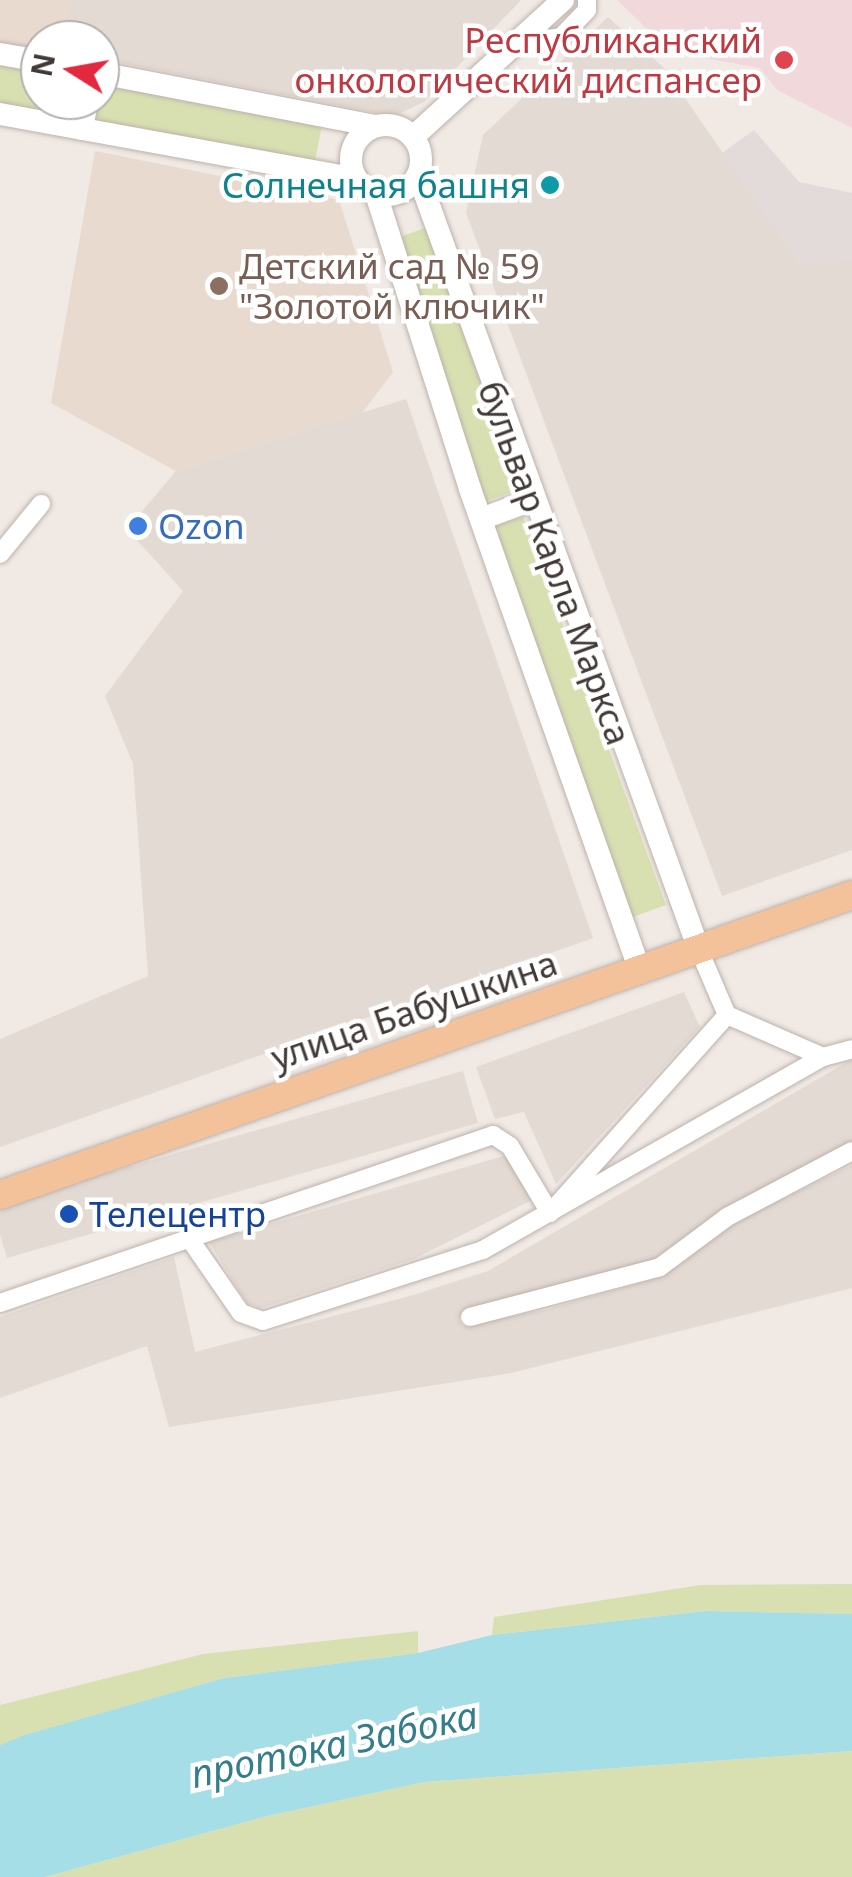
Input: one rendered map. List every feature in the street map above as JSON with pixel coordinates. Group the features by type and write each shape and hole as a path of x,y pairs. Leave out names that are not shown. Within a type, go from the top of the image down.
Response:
{"main road":[{"name":"улица Бабушкина","path":"0,1194 852,895"}],"street":[{"path":"413,137 563,0"},
{"path":"519,43 561,37 587,10 586,0"},
{"path":"0,114 356,179 376,194 405,190 418,175 421,155 413,137 396,126 374,126 120,77"},
{"path":"82,129 84,120"},
{"path":"356,179 353,146 374,126"},
{"name":"бульвар Карла Маркса","path":"418,175 532,500 698,950"},
{"name":"бульвар Карла Маркса","path":"376,194 481,519 640,971"},
{"path":"481,519 532,500"},
{"path":"0,554 41,504"},
{"path":"698,950 728,1015 823,1058"},
{"path":"550,1213 728,1015"},
{"path":"189,1238 241,1313 263,1321 431,1270 550,1213 823,1058 852,1049"},
{"path":"0,1303 493,1135 510,1146 550,1213"},
{"path":"470,1317 660,1268 727,1217 852,1151"}],"shaded area":[{"path":"0,0 521,0 424,102 394,116 120,63 120,20 20,20"},
{"path":"0,0 72,0 68,20 20,20 20,47 0,43"},
{"name":"Республиканский онкологический диспансер","path":"617,0 852,0 852,128 777,90 760,68 671,52"},
{"path":"608,17 665,69 799,264 852,260 852,850 722,896 466,213 483,135"},
{"path":"754,130 799,182 852,193 852,260 799,265 722,153"},
{"name":"Детский сад № 59 \"Золотой ключик\"","path":"95,151 339,200 393,372 362,413 176,471 51,403"},
{"path":"406,399 593,938 0,1147 0,1039 148,976 133,764 105,696 183,591 127,529 176,471"},
{"path":"684,992 700,1027 556,1184 524,1112 495,1119 476,1067"},
{"path":"852,1059 852,1146 650,1265 458,1318 462,1326 545,1310 661,1277 740,1220 852,1165 852,1288 511,1373 169,1427 147,1346 0,1398 0,1317 174,1257 195,1352 410,1296 488,1271"},
{"path":"463,1071 478,1123 7,1258 0,1234 0,1204"},
{"path":"507,1155 532,1200 414,1259 261,1308 246,1302 209,1242"}],"green space":[{"path":"0,65 20,69 20,107 0,103"},
{"path":"120,88 322,125 315,161 98,120 120,120"},
{"path":"428,227 519,490 485,501 395,238"},
{"path":"523,516 666,905 630,918 494,527"},
{"path":"852,1584 852,1614 706,1611 492,1635 494,1617 701,1585"},
{"path":"418,1631 418,1653 224,1678 0,1745 0,1705 203,1654"},
{"path":"852,1751 852,1877 45,1877 263,1817 424,1782"}],"water":[{"name":"протока Забока","path":"706,1611 852,1614 852,1751 424,1782 263,1817 45,1877 0,1877 0,1745 25,1735 224,1678 418,1653 492,1635"}],"place":[{"name":"Республиканский онкологический диспансер","path":"784,60"},
{"name":"Солнечная башня","path":"550,185"},
{"name":"Детский сад № 59 \"Золотой ключик\"","path":"219,286"},
{"name":"Ozon","path":"138,526"},
{"name":"Телецентр","path":"69,1214"}]}
